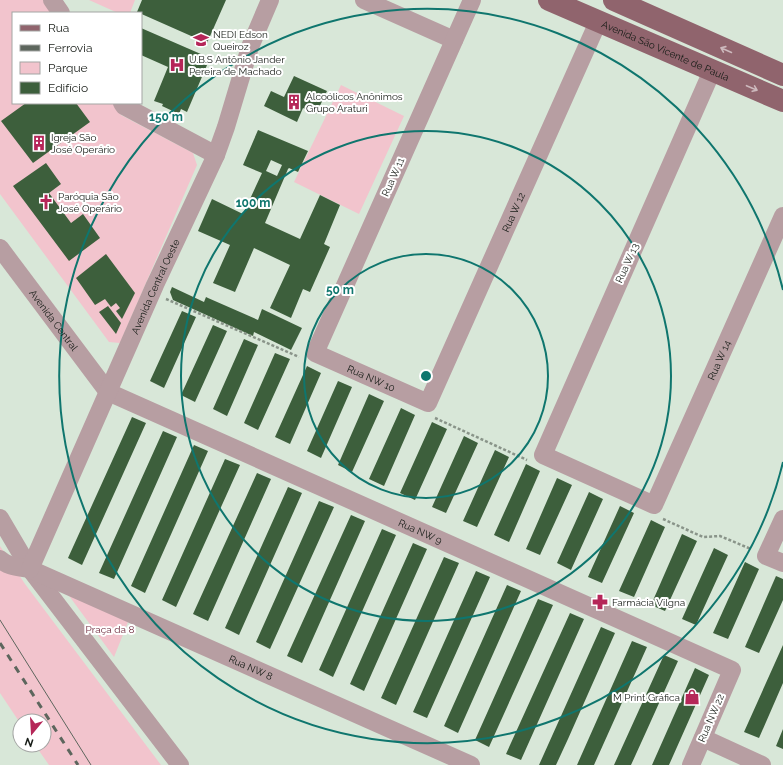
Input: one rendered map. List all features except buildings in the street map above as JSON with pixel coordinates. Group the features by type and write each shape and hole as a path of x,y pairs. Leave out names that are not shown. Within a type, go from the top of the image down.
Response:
{"main road":[{"name":"Avenida São Vicente de Paula","path":"549,0 783,101"},
{"path":"614,0 783,75"}],"street":[{"path":"52,0 60,12"},
{"name":"Avenida Central Oeste","path":"30,569 152,293 216,155 250,47 270,0"},
{"path":"364,0 454,40"},
{"name":"Rua W 11","path":"315,353 472,0"},
{"name":"Rua W 12","path":"428,403 598,22"},
{"name":"Rua W 13","path":"542,455 712,71"},
{"path":"123,104 216,155"},
{"name":"Rua W 14","path":"654,505 783,216"},
{"name":"Avenida Central","path":"0,248 108,392"},
{"name":"Rua NW 10","path":"315,353 428,403"},
{"name":"Rua NW 9","path":"108,392 732,670"},
{"path":"542,455 654,505"},
{"path":"0,518 30,569 180,765"},
{"path":"783,519 766,556 783,563"},
{"name":"Rua NW 8","path":"0,559 3,563 30,569 471,765"},
{"name":"Rua NW 22","path":"691,765 732,670"},
{"path":"702,738 762,765"}],"path":[{"path":"152,293 297,357 315,353"},
{"path":"428,403 433,416 532,462 542,455"},
{"path":"654,505 659,517 674,524 703,537 720,536 766,556"}],"green space":[{"path":"0,0 43,0 51,12 12,12 12,104 114,104 121,115 193,153 197,165 120,343 109,342 0,194"},
{"path":"89,0 135,0 130,12 116,12"},
{"path":"341,85 404,116 359,214 294,182"},
{"path":"0,546 25,584 161,765 49,765 41,753 52,753 52,713 13,713 0,693"},
{"name":"Praça da 8","path":"67,593 128,622 114,657"}],"tram line":[{"path":"0,620 91,765"}],"railway":[{"path":"0,643 78,765"}],"place":[{"name":"NEDI Edson Queiroz","path":"201,40"},
{"name":"U.B.S Antônio Jander Pereira de Machado","path":"177,65"},
{"name":"Alcoólicos Anônimos Grupo Araturi","path":"294,102"},
{"name":"Igreja São José Operário","path":"39,143"},
{"name":"Paróquia São José Operário","path":"46,202"},
{"name":"Farmácia Vilgna","path":"600,602"},
{"name":"M Print Gráfica","path":"692,697"}]}
